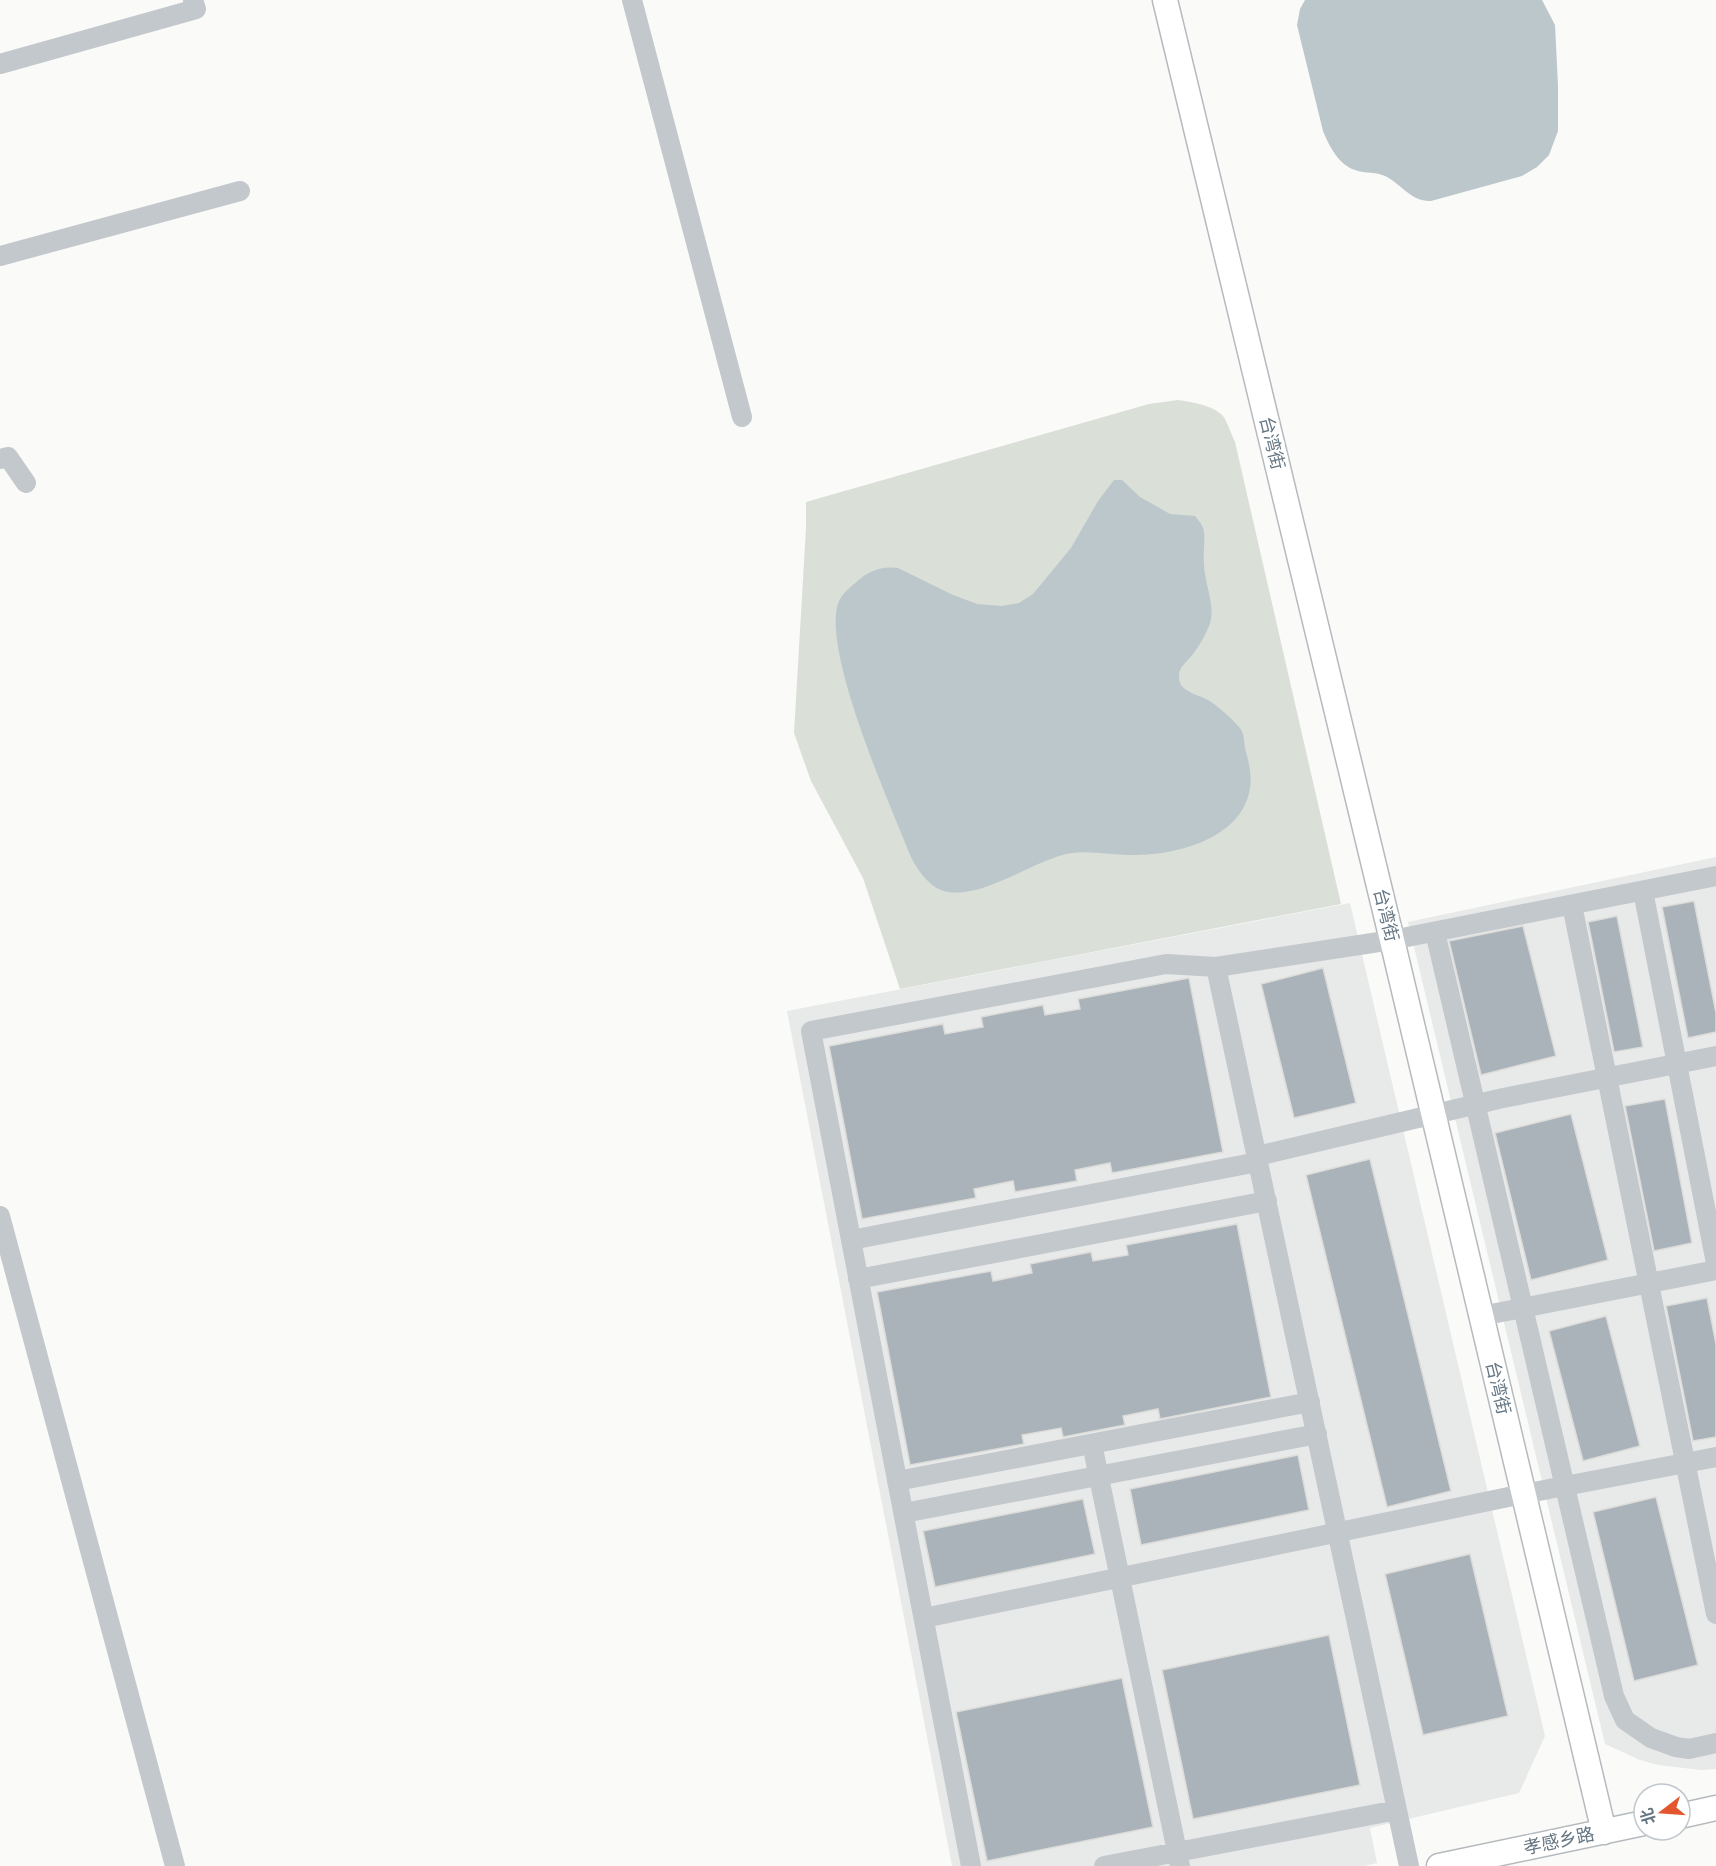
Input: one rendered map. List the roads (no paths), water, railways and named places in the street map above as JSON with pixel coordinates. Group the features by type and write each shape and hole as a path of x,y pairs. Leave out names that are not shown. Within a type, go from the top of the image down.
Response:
{"main road":[{"name":"台湾街","path":"1165,0 1604,1832"},
{"path":"1692,1813 1716,1808"},
{"name":"孝感乡路","path":"1439,1866 1632,1826"}],"street":[{"path":"0,64 196,9 194,0"},
{"path":"632,0 742,417"},
{"path":"0,256 240,191"},
{"path":"0,459 8,457 26,483"},
{"path":"972,1866 811,1031 1166,964 1216,967 1392,940 1716,876"},
{"path":"1643,891 1716,1263"},
{"path":"1572,905 1716,1614"},
{"path":"1435,932 1614,1696 1625,1720 1651,1738 1689,1749 1716,1743"},
{"path":"1216,967 1409,1866"},
{"path":"851,1240 1257,1159 1475,1104 1716,1056"},
{"path":"858,1280 1266,1201"},
{"path":"0,1216 175,1866"},
{"path":"1481,1316 1716,1270"},
{"path":"897,1481 1310,1402"},
{"path":"904,1513 1317,1434"},
{"path":"1092,1444 1178,1859"},
{"path":"924,1618 1524,1494 1716,1457"},
{"path":"1104,1866 1178,1859 1397,1810"}]}
